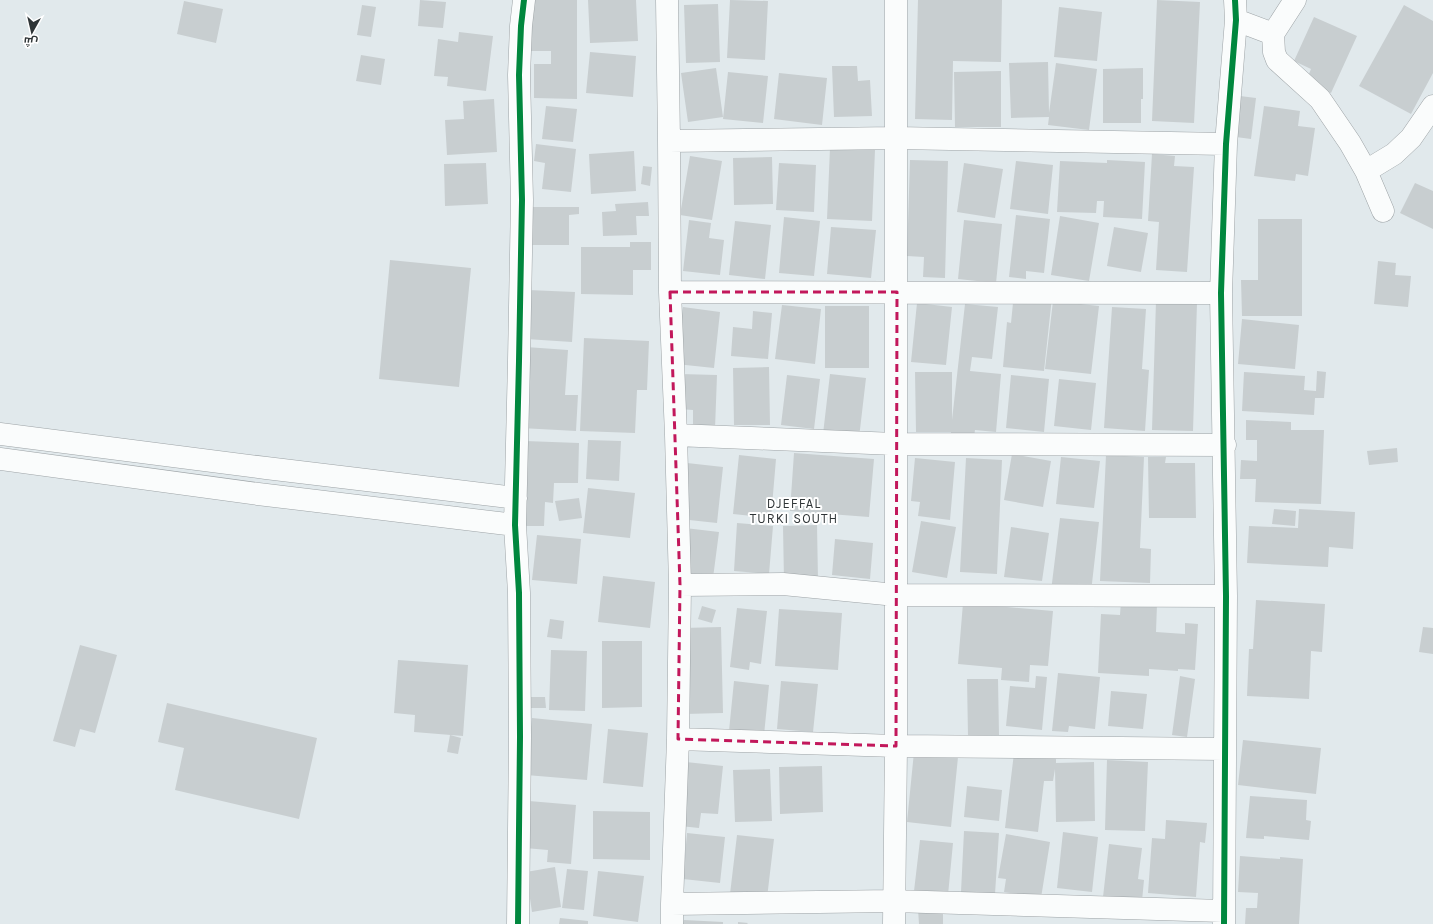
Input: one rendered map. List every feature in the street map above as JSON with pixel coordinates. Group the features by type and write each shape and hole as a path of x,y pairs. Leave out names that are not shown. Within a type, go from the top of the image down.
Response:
{"street":[{"path":"518,924 520,713 519,593 515,525 522,200 520,67 521,26 524,0"},
{"path":"666,0 670,292 680,585 678,739 672,914 893,901 1224,918 1226,596 1222,293 1226,144 1235,10 1273,34"},
{"path":"894,924 897,292 896,0"},
{"path":"1295,0 1273,34 1274,52 1277,60 1320,99 1350,143 1366,172 1383,211"},
{"path":"1366,172 1394,154 1411,138 1433,106"},
{"path":"669,141 896,138 1226,144"},
{"path":"670,292 1222,293"},
{"path":"0,434 516,498"},
{"path":"676,435 896,444 1224,445"},
{"path":"0,459 266,495 515,525"},
{"path":"680,585 783,584 896,595 1226,596"},
{"path":"678,739 896,746 1224,749"}],"highlighted area":[{"path":"670,292 897,292 896,746 678,739 680,585"}],"building":[{"path":"420,0 446,2 443,28 418,26"},
{"path":"528,0 577,0 577,99 534,98 534,64 551,64 551,51 528,51"},
{"path":"588,0 636,0 638,41 590,43"},
{"path":"730,0 768,1 765,60 727,58"},
{"path":"918,0 1002,0 1001,62 953,61 952,120 915,119"},
{"path":"1157,0 1200,2 1194,123 1152,121"},
{"path":"184,1 223,9 216,43 177,34"},
{"path":"718,4 720,62 686,63 684,5"},
{"path":"362,5 376,7 371,37 357,35"},
{"path":"1404,5 1433,21 1433,73 1411,114 1359,86"},
{"path":"1059,7 1102,12 1097,61 1054,57"},
{"path":"1314,17 1357,36 1331,93 1306,81 1311,69 1294,61"},
{"path":"459,32 493,36 486,91 447,86 448,77 434,76 438,39 458,42"},
{"path":"590,52 636,56 633,97 586,93"},
{"path":"361,55 385,59 381,85 356,81"},
{"path":"1048,62 1049,113 1056,63 1097,69 1089,130 1048,125 1049,117 1011,118 1009,63"},
{"path":"832,66 857,66 858,81 870,80 872,116 834,117"},
{"path":"716,68 723,117 688,122 681,73"},
{"path":"1143,68 1141,123 1103,123 1103,69"},
{"path":"1001,71 1001,127 955,127 954,72"},
{"path":"728,72 768,76 763,123 723,119"},
{"path":"779,73 827,78 822,125 774,119"},
{"path":"1240,96 1256,98 1251,139 1236,137"},
{"path":"494,99 497,152 447,155 445,120 464,119 463,101"},
{"path":"546,106 577,109 573,142 542,139"},
{"path":"1264,106 1300,111 1298,126 1315,128 1308,176 1296,174 1295,181 1254,176"},
{"path":"536,144 576,149 571,192 542,189 545,163 534,161"},
{"path":"830,148 875,150 872,221 827,219"},
{"path":"634,151 636,191 591,194 589,154"},
{"path":"1152,154 1175,156 1174,166 1194,167 1187,272 1156,270 1159,222 1148,221"},
{"path":"690,156 722,161 712,220 680,215"},
{"path":"772,157 773,204 734,205 733,158"},
{"path":"910,160 948,161 945,278 923,277 924,257 907,256"},
{"path":"1107,160 1145,162 1142,219 1103,217 1104,201 1097,201 1096,213 1057,212 1060,161 1107,163"},
{"path":"1016,161 1053,165 1048,214 1010,209"},
{"path":"486,163 488,204 445,206 444,164"},
{"path":"779,163 816,165 814,212 776,210"},
{"path":"964,163 1003,169 995,218 957,212"},
{"path":"643,166 652,167 650,186 641,184"},
{"path":"1415,183 1433,191 1433,229 1400,213"},
{"path":"648,202 649,216 636,216 637,235 603,236 602,212 616,211 615,204"},
{"path":"528,207 579,207 579,214 569,215 569,245 527,245"},
{"path":"1016,215 1050,219 1044,273 1026,271 1026,279 1009,277"},
{"path":"1060,216 1099,223 1089,281 1051,275"},
{"path":"784,217 820,221 814,276 779,273"},
{"path":"1258,219 1302,219 1302,316 1242,316 1241,280 1258,280"},
{"path":"689,220 711,223 709,238 724,240 720,275 683,271"},
{"path":"964,220 1002,224 996,283 958,279"},
{"path":"735,221 771,225 765,279 729,275"},
{"path":"831,227 876,230 871,278 827,274"},
{"path":"1114,227 1148,233 1141,272 1107,266"},
{"path":"630,242 651,242 651,270 633,270 633,295 581,294 581,247 630,247"},
{"path":"390,260 471,268 459,387 379,379"},
{"path":"1378,261 1396,263 1395,275 1411,276 1408,307 1374,304"},
{"path":"528,290 575,292 572,342 526,339"},
{"path":"1014,293 1052,297 1044,371 1003,367 1007,322 1011,323"},
{"path":"1053,301 1099,306 1091,374 1045,369"},
{"path":"1156,301 1197,303 1193,431 1152,430"},
{"path":"917,303 952,307 946,365 911,362"},
{"path":"965,304 998,307 992,359 972,357 970,371 1001,374 996,432 975,430 974,437 951,434 951,432 916,432 915,372 952,372 952,420"},
{"path":"782,305 821,309 815,364 775,359"},
{"path":"825,306 869,306 869,368 825,368"},
{"path":"683,307 720,312 714,368 676,364"},
{"path":"1112,307 1146,309 1142,369 1149,370 1145,431 1104,428"},
{"path":"753,311 772,313 768,359 731,356 733,327 752,329"},
{"path":"1242,319 1299,325 1295,369 1238,364"},
{"path":"584,338 649,341 647,390 637,390 635,433 580,431"},
{"path":"526,347 568,350 565,395 578,395 576,431 521,428"},
{"path":"769,367 770,425 734,425 733,368"},
{"path":"1317,371 1326,372 1324,398 1315,398 1314,415 1242,411 1244,372 1305,376 1304,390 1316,391"},
{"path":"680,374 717,375 715,429 693,429 693,410 679,409"},
{"path":"830,374 866,378 859,438 823,434"},
{"path":"787,375 820,379 814,429 781,425"},
{"path":"1011,375 1049,379 1044,432 1006,428"},
{"path":"1059,379 1096,383 1091,430 1054,426"},
{"path":"1246,420 1291,422 1291,430 1324,430 1321,504 1255,502 1256,479 1240,479 1241,460 1257,461 1257,440 1246,440"},
{"path":"588,440 621,441 619,481 586,479"},
{"path":"525,441 579,443 578,483 554,483 553,503 545,502 544,526 523,526"},
{"path":"1397,448 1398,462 1369,465 1367,451"},
{"path":"794,453 874,459 869,517 790,511"},
{"path":"1012,454 1051,461 1043,507 1004,500"},
{"path":"739,455 776,459 771,518 733,514"},
{"path":"1106,455 1144,457 1140,548 1151,549 1150,583 1100,581"},
{"path":"1061,457 1100,461 1094,508 1056,504"},
{"path":"1148,457 1166,457 1165,463 1195,463 1196,518 1149,518"},
{"path":"915,458 955,462 950,520 918,516 920,502 911,501"},
{"path":"966,458 1002,460 997,574 960,572"},
{"path":"687,463 723,467 717,523 680,519"},
{"path":"588,488 635,493 630,538 583,533"},
{"path":"579,498 582,518 559,521 555,501"},
{"path":"1274,509 1296,511 1295,526 1272,524"},
{"path":"1299,509 1355,512 1353,549 1329,547 1328,567 1247,563 1249,526 1298,528"},
{"path":"1060,518 1099,522 1091,592 1051,591"},
{"path":"921,521 956,527 947,578 912,572"},
{"path":"737,523 773,526 769,574 734,571"},
{"path":"817,525 818,580 784,581 783,526"},
{"path":"1011,527 1049,533 1042,581 1004,577"},
{"path":"685,528 719,532 713,578 680,574"},
{"path":"537,535 581,539 577,584 532,580"},
{"path":"835,539 873,543 870,579 832,575"},
{"path":"603,576 655,582 650,628 598,622"},
{"path":"1256,600 1325,604 1322,652 1311,651 1309,699 1247,696 1249,649 1253,649"},
{"path":"1121,601 1157,604 1156,632 1185,634 1185,623 1198,624 1195,670 1178,669 1178,671 1149,669 1149,676 1098,673 1101,614 1120,615"},
{"path":"963,603 1053,611 1048,666 1030,665 1029,682 1001,680 1002,668 958,664"},
{"path":"702,606 716,610 712,623 698,619"},
{"path":"737,608 767,611 761,664 750,662 749,670 730,667"},
{"path":"779,609 842,613 838,670 775,666"},
{"path":"550,619 564,621 562,639 547,637"},
{"path":"721,627 723,713 685,714 683,628"},
{"path":"1423,627 1433,628 1433,654 1419,652"},
{"path":"602,641 642,641 642,707 602,708"},
{"path":"80,645 117,655 95,733 80,729 75,747 53,741"},
{"path":"551,650 587,651 585,711 549,710"},
{"path":"398,660 468,665 463,736 414,732 415,715 394,713"},
{"path":"1058,673 1100,677 1095,729 1069,726 1068,732 1052,731"},
{"path":"1036,676 1047,677 1042,730 1006,726 1010,686 1035,688"},
{"path":"1180,676 1195,679 1187,737 1172,735"},
{"path":"967,679 998,679 999,735 968,736"},
{"path":"734,681 769,685 764,735 729,731"},
{"path":"781,681 818,684 813,732 777,729"},
{"path":"1111,691 1147,694 1143,729 1108,726"},
{"path":"531,697 545,697 546,708 531,708"},
{"path":"167,703 317,738 299,819 175,790 184,748 158,742"},
{"path":"532,718 592,724 587,780 526,775"},
{"path":"608,729 648,733 643,787 603,783"},
{"path":"450,735 461,738 458,754 447,752"},
{"path":"1243,740 1321,748 1316,794 1238,785"},
{"path":"914,752 958,757 951,827 907,822"},
{"path":"1014,753 1056,758 1056,763 1094,762 1095,821 1056,822 1055,769 1053,781 1044,781 1038,832 1005,828"},
{"path":"1107,760 1148,762 1145,831 1105,830"},
{"path":"686,762 723,766 718,814 701,813 699,828 680,826"},
{"path":"822,766 823,812 780,814 779,767"},
{"path":"770,769 772,821 735,822 733,770"},
{"path":"967,786 1002,790 999,821 964,817"},
{"path":"1250,796 1307,800 1306,820 1311,821 1309,840 1264,836 1264,839 1246,838"},
{"path":"529,801 576,805 571,864 547,862 548,850 525,848"},
{"path":"593,811 650,812 650,860 593,859"},
{"path":"1166,820 1207,823 1205,843 1200,842 1196,897 1148,893 1152,838 1165,839"},
{"path":"964,831 999,833 995,894 961,892"},
{"path":"1063,832 1098,837 1092,892 1057,888"},
{"path":"687,833 725,837 720,883 683,879"},
{"path":"1006,834 1050,842 1041,898 1004,892 1006,879 998,878"},
{"path":"737,835 774,839 767,898 730,894"},
{"path":"920,840 953,843 948,895 914,891"},
{"path":"1109,844 1142,848 1138,879 1144,880 1142,901 1103,897"},
{"path":"1240,856 1303,859 1299,924 1245,924 1246,908 1257,908 1258,893 1238,892"},
{"path":"555,867 561,907 532,912 526,872"},
{"path":"567,869 588,871 584,910 562,908"},
{"path":"598,871 644,876 638,922 593,916"},
{"path":"943,908 943,924 919,924 918,909"},
{"path":"560,918 588,921 588,924 559,924"},
{"path":"684,920 723,922 723,924 683,924"},
{"path":"738,922 748,923 738,924"}],"cycle path":[{"path":"518,924 520,737 519,593 515,525 522,200 519,75 521,26 524,0"},
{"path":"1224,924 1226,596 1221,293 1226,144 1236,20 1235,0"}],"district":[{"name":"DJEFFAL TURKI SOUTH","path":"794,510"}]}
